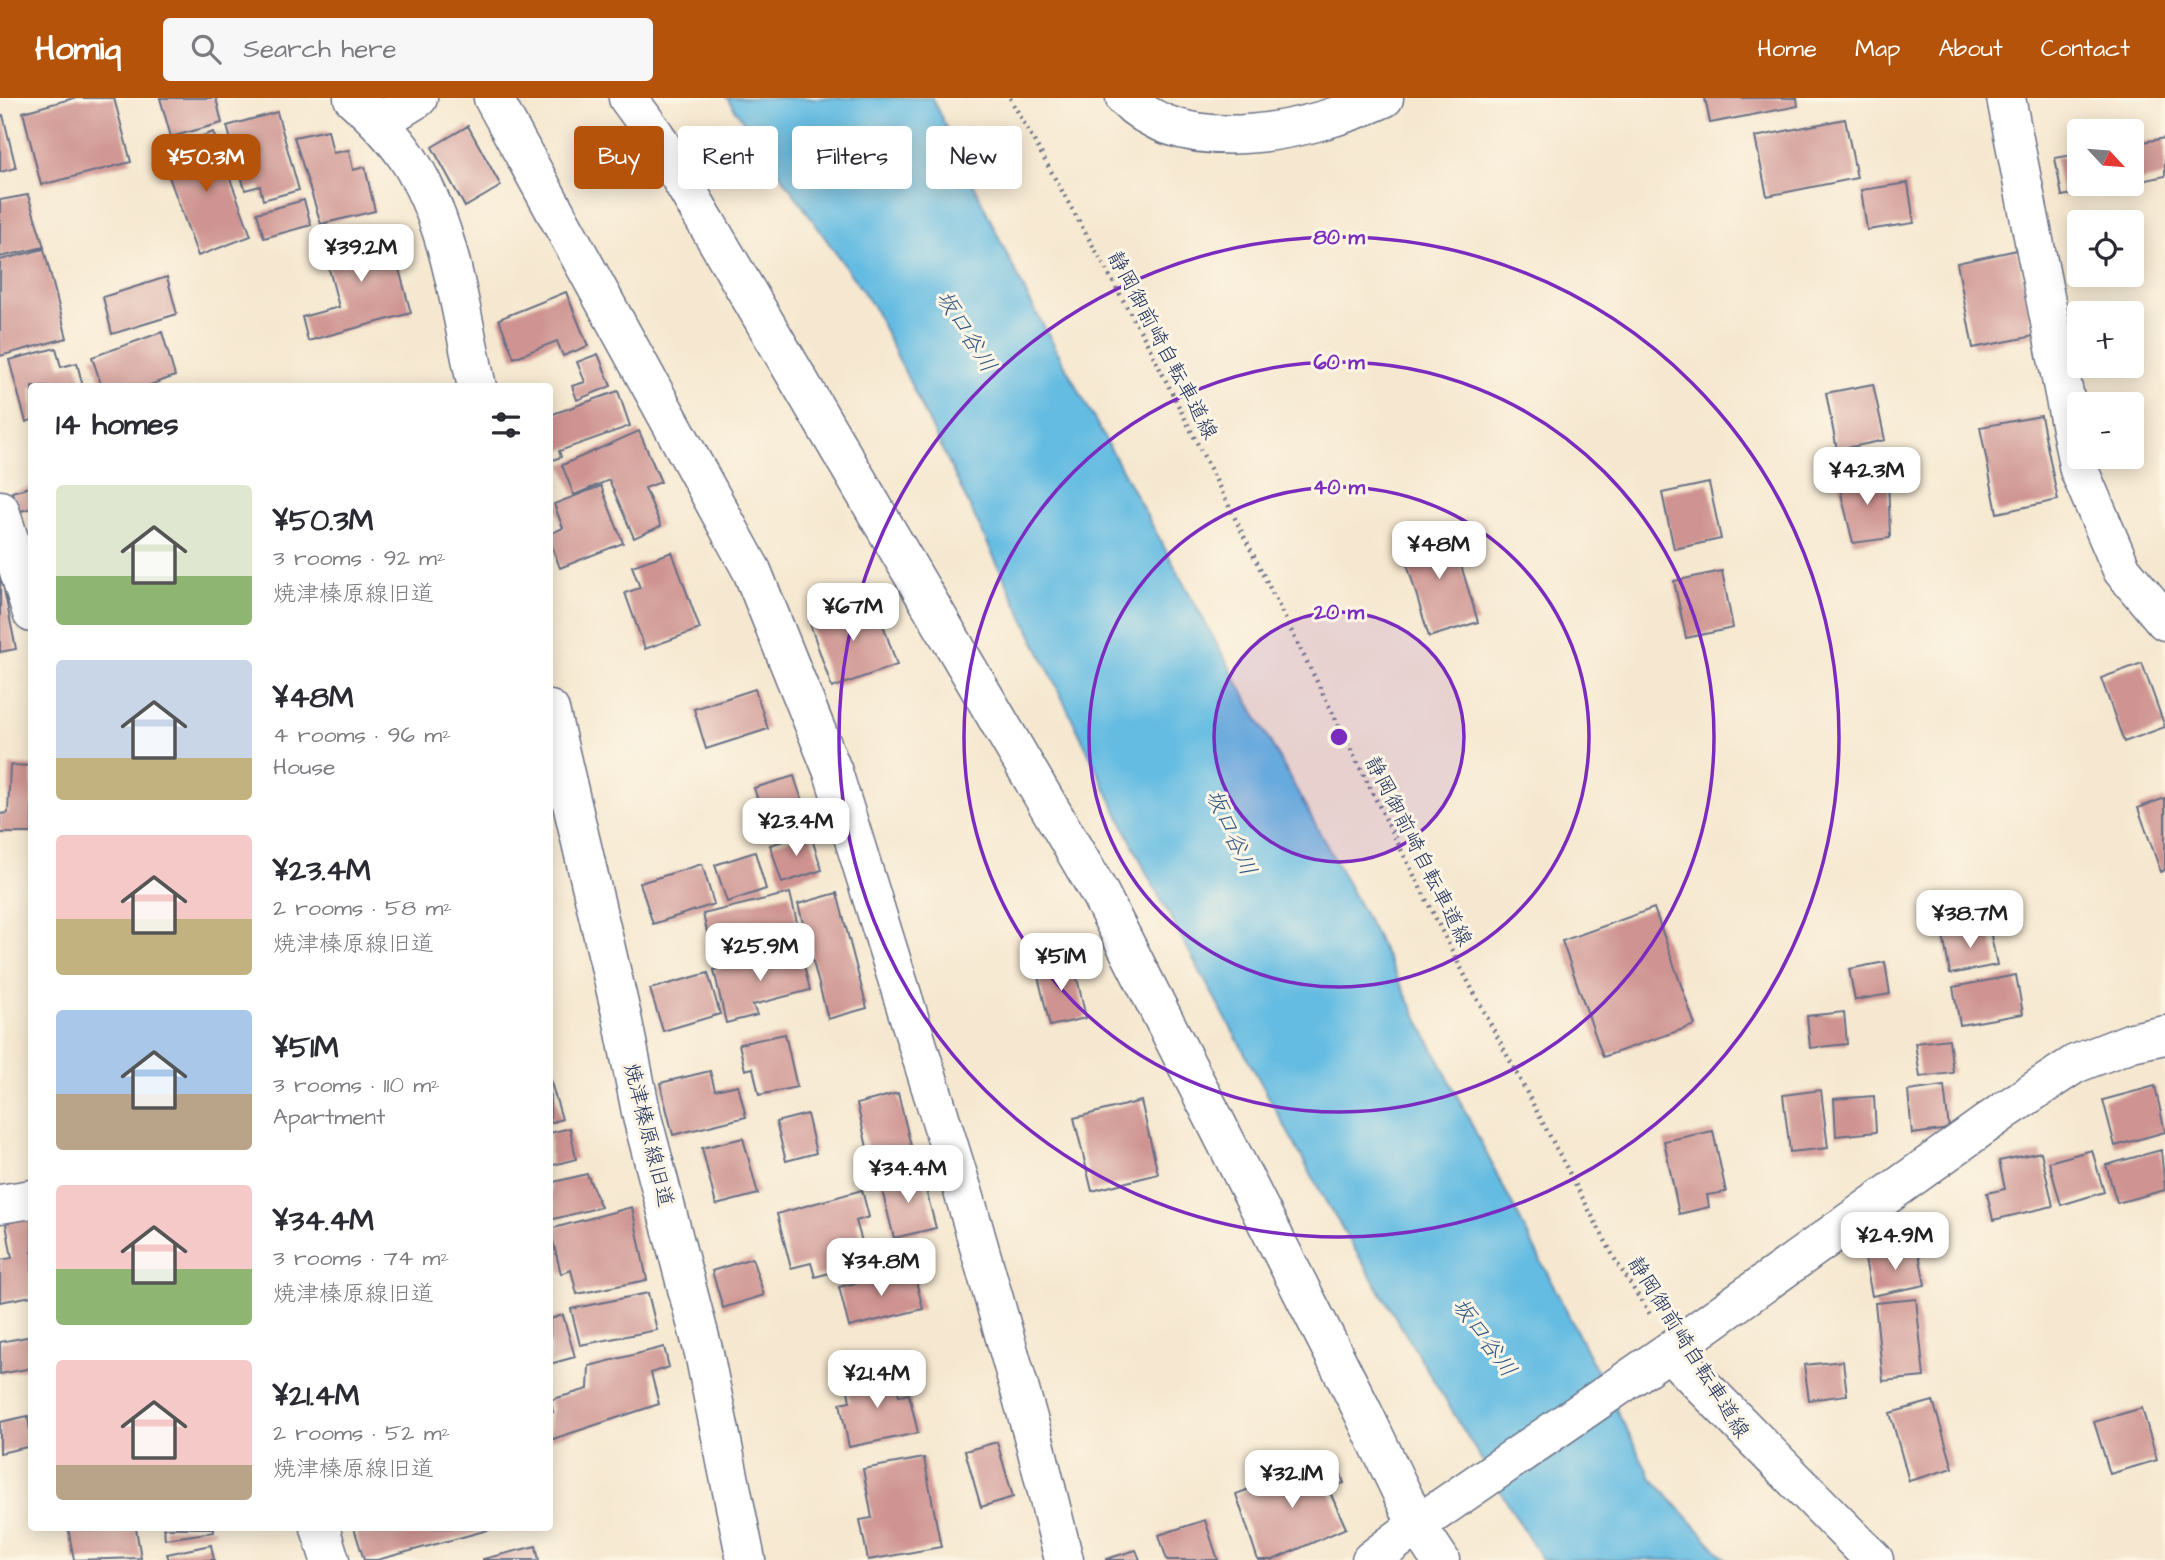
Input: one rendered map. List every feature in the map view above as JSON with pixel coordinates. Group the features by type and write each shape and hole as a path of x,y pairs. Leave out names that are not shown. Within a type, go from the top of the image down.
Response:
{"street":[{"path":"418,98 366,110 407,158 427,193 445,246 476,383"},
{"path":"493,98 752,571 833,772 966,1200 1035,1443 1064,1560"},
{"path":"628,98 662,147 1100,894 1355,1395 1417,1525 1440,1560"},
{"path":"1125,98 1151,117 1174,128 1220,135 1278,129 1368,102"},
{"path":"2007,98 2079,470 2122,570 2165,621"},
{"path":"0,510 28,600"},
{"name":"焼津榛原線旧道","path":"553,723 622,1017 642,1117 705,1353 746,1560"},
{"path":"1371,1560 2004,1111 2075,1064 2132,1042 2165,1035"},
{"path":"0,1204 28,1200"},
{"path":"1663,1355 1682,1365 1874,1560"},
{"path":"321,1531 330,1560"}],"path":[{"name":"静岡御前崎自転車道線","path":"1010,98 1145,339 1283,619 1663,1355"}],"water":[{"name":"坂口谷川","path":"727,98 932,98 945,126 926,126 926,189 976,189 1026,294 1375,934 1650,1476 1726,1560 1542,1560 1325,1200 1148,876 873,306 778,171 778,126 747,126"}],"building":[{"path":"74,98 114,98 131,162 41,185 23,112"},
{"path":"160,98 216,98 222,123 171,137"},
{"path":"1705,98 1797,98 1798,106 1710,123"},
{"path":"277,112 299,190 263,200 260,186 245,190 227,126"},
{"path":"3,115 16,168 0,172 0,116"},
{"path":"1845,119 1857,178 1767,196 1755,137"},
{"path":"468,126 501,186 465,207 432,147"},
{"path":"328,130 333,153 349,150 353,170 365,167 375,211 321,224 294,137"},
{"path":"213,132 251,236 198,256 160,152"},
{"path":"2165,138 2165,176 2144,180 2144,142"},
{"path":"2067,156 2067,195 2062,196 2055,158"},
{"path":"1908,183 1914,223 1867,230 1861,190"},
{"path":"28,195 44,247 0,257 0,200"},
{"path":"304,200 311,225 264,238 257,213"},
{"path":"387,225 411,313 308,341 302,317 339,307 322,242"},
{"path":"44,249 67,338 0,356 0,260"},
{"path":"2017,250 2034,336 1973,348 1957,263"},
{"path":"167,277 177,314 112,334 103,297"},
{"path":"566,292 588,346 563,356 557,341 514,358 499,319"},
{"path":"162,332 175,376 155,383 101,383 92,357"},
{"path":"56,348 61,367 77,363 82,383 28,383 26,422 9,360"},
{"path":"598,354 611,386 577,400 572,386 585,382 577,362"},
{"path":"1873,384 1885,440 1837,450 1826,393"},
{"path":"618,391 630,426 559,451 561,457 553,460 553,414"},
{"path":"2041,416 2058,500 1997,513 1980,427"},
{"path":"639,431 661,482 645,488 661,526 634,538 609,480 574,495 562,465"},
{"path":"1888,474 1890,538 1853,543 1838,481"},
{"path":"1709,483 1721,539 1674,549 1662,493"},
{"path":"601,486 623,543 560,568 553,549 553,533 563,528 554,504"},
{"path":"28,487 28,509 17,512 12,492"},
{"path":"1449,525 1478,622 1429,637 1400,540"},
{"path":"672,552 700,629 645,649 625,593 640,588 632,566"},
{"path":"0,570 16,649 0,652"},
{"path":"1722,571 1733,628 1686,638 1674,581"},
{"path":"874,599 897,665 832,688 809,621"},
{"path":"2142,663 2165,727 2124,742 2101,678"},
{"path":"755,689 768,729 706,749 694,709"},
{"path":"10,765 28,766 28,833 0,833 0,814 8,813"},
{"path":"794,776 806,813 766,826 754,788"},
{"path":"2165,798 2165,870 2161,872 2138,808"},
{"path":"810,833 822,870 782,883 770,845"},
{"path":"755,852 766,889 727,902 715,865"},
{"path":"702,864 714,904 653,924 640,883"},
{"path":"790,893 800,935 742,948 746,959 715,967 703,914"},
{"path":"837,893 867,1008 828,1019 798,904"},
{"path":"1654,908 1695,1025 1603,1057 1562,941"},
{"path":"1989,926 1997,965 1950,974 1943,935"},
{"path":"800,949 810,990 753,1005 757,1015 726,1023 714,970"},
{"path":"1073,960 1086,1018 1050,1026 1036,968"},
{"path":"1885,962 1890,994 1855,1000 1849,969"},
{"path":"708,973 720,1014 663,1031 650,989"},
{"path":"2016,975 2023,1014 1960,1025 1953,987"},
{"path":"1844,1012 1847,1044 1810,1048 1807,1016"},
{"path":"785,1034 797,1087 759,1095 753,1068 745,1070 739,1044"},
{"path":"1949,1039 1953,1073 1920,1077 1915,1043"},
{"path":"710,1071 715,1090 738,1085 746,1117 673,1135 660,1083"},
{"path":"1944,1086 1949,1129 1912,1134 1908,1091"},
{"path":"2155,1086 2165,1132 2115,1146 2103,1100"},
{"path":"553,1089 562,1119 553,1122"},
{"path":"1821,1090 1828,1148 1790,1152 1783,1095"},
{"path":"898,1093 912,1150 870,1160 857,1104"},
{"path":"1874,1096 1876,1132 1836,1136 1834,1099"},
{"path":"1141,1101 1158,1174 1092,1191 1074,1118"},
{"path":"807,1114 816,1153 786,1161 776,1122"},
{"path":"570,1128 576,1159 553,1165 553,1132"},
{"path":"1713,1131 1726,1192 1707,1195 1709,1207 1679,1214 1664,1141"},
{"path":"743,1138 758,1194 716,1205 702,1148"},
{"path":"2092,1150 2104,1192 2061,1205 2049,1162"},
{"path":"2161,1150 2165,1190 2117,1203 2106,1165"},
{"path":"2041,1152 2053,1206 1993,1220 1987,1193 2005,1189 1999,1161"},
{"path":"921,1171 936,1228 894,1238 880,1182"},
{"path":"587,1174 601,1207 553,1219 553,1182"},
{"path":"862,1190 869,1217 856,1221 868,1262 815,1277 811,1263 791,1268 777,1214"},
{"path":"28,1203 28,1297 0,1302 0,1260 12,1258 3,1207"},
{"path":"632,1207 647,1280 577,1294 571,1270 561,1274 553,1241 553,1228"},
{"path":"1918,1249 1925,1285 1872,1296 1865,1259"},
{"path":"752,1258 764,1295 723,1308 712,1271"},
{"path":"913,1269 923,1309 849,1327 839,1287"},
{"path":"648,1293 657,1330 580,1345 571,1309"},
{"path":"1916,1299 1924,1377 1883,1381 1875,1303"},
{"path":"563,1315 575,1357 553,1363 553,1318"},
{"path":"28,1337 28,1369 0,1374 0,1342"},
{"path":"664,1347 669,1367 651,1373 659,1404 553,1439 553,1399 588,1389 589,1366"},
{"path":"1843,1361 1847,1395 1809,1400 1804,1365"},
{"path":"894,1371 899,1396 909,1394 918,1433 849,1447 840,1403 850,1401 846,1380"},
{"path":"1933,1401 1953,1468 1909,1481 1890,1413"},
{"path":"2142,1408 2157,1460 2110,1474 2094,1422"},
{"path":"28,1416 28,1447 0,1453 0,1422"},
{"path":"997,1442 1013,1497 981,1507 965,1451"},
{"path":"1335,1457 1344,1483 1328,1488 1346,1528 1273,1560 1258,1560 1236,1494"},
{"path":"924,1458 941,1547 868,1560 860,1520 872,1518 863,1469"},
{"path":"1205,1520 1218,1560 1167,1560 1159,1535"},
{"path":"69,1531 136,1531 141,1558 74,1560"},
{"path":"164,1531 214,1531 214,1532 165,1539"},
{"path":"355,1531 485,1531 377,1560 364,1560"},
{"path":"211,1545 214,1560 169,1560 167,1554"},
{"path":"536,1546 539,1560 483,1560 483,1559"},
{"path":"1136,1550 1140,1560 1106,1560 1106,1559"}]}
